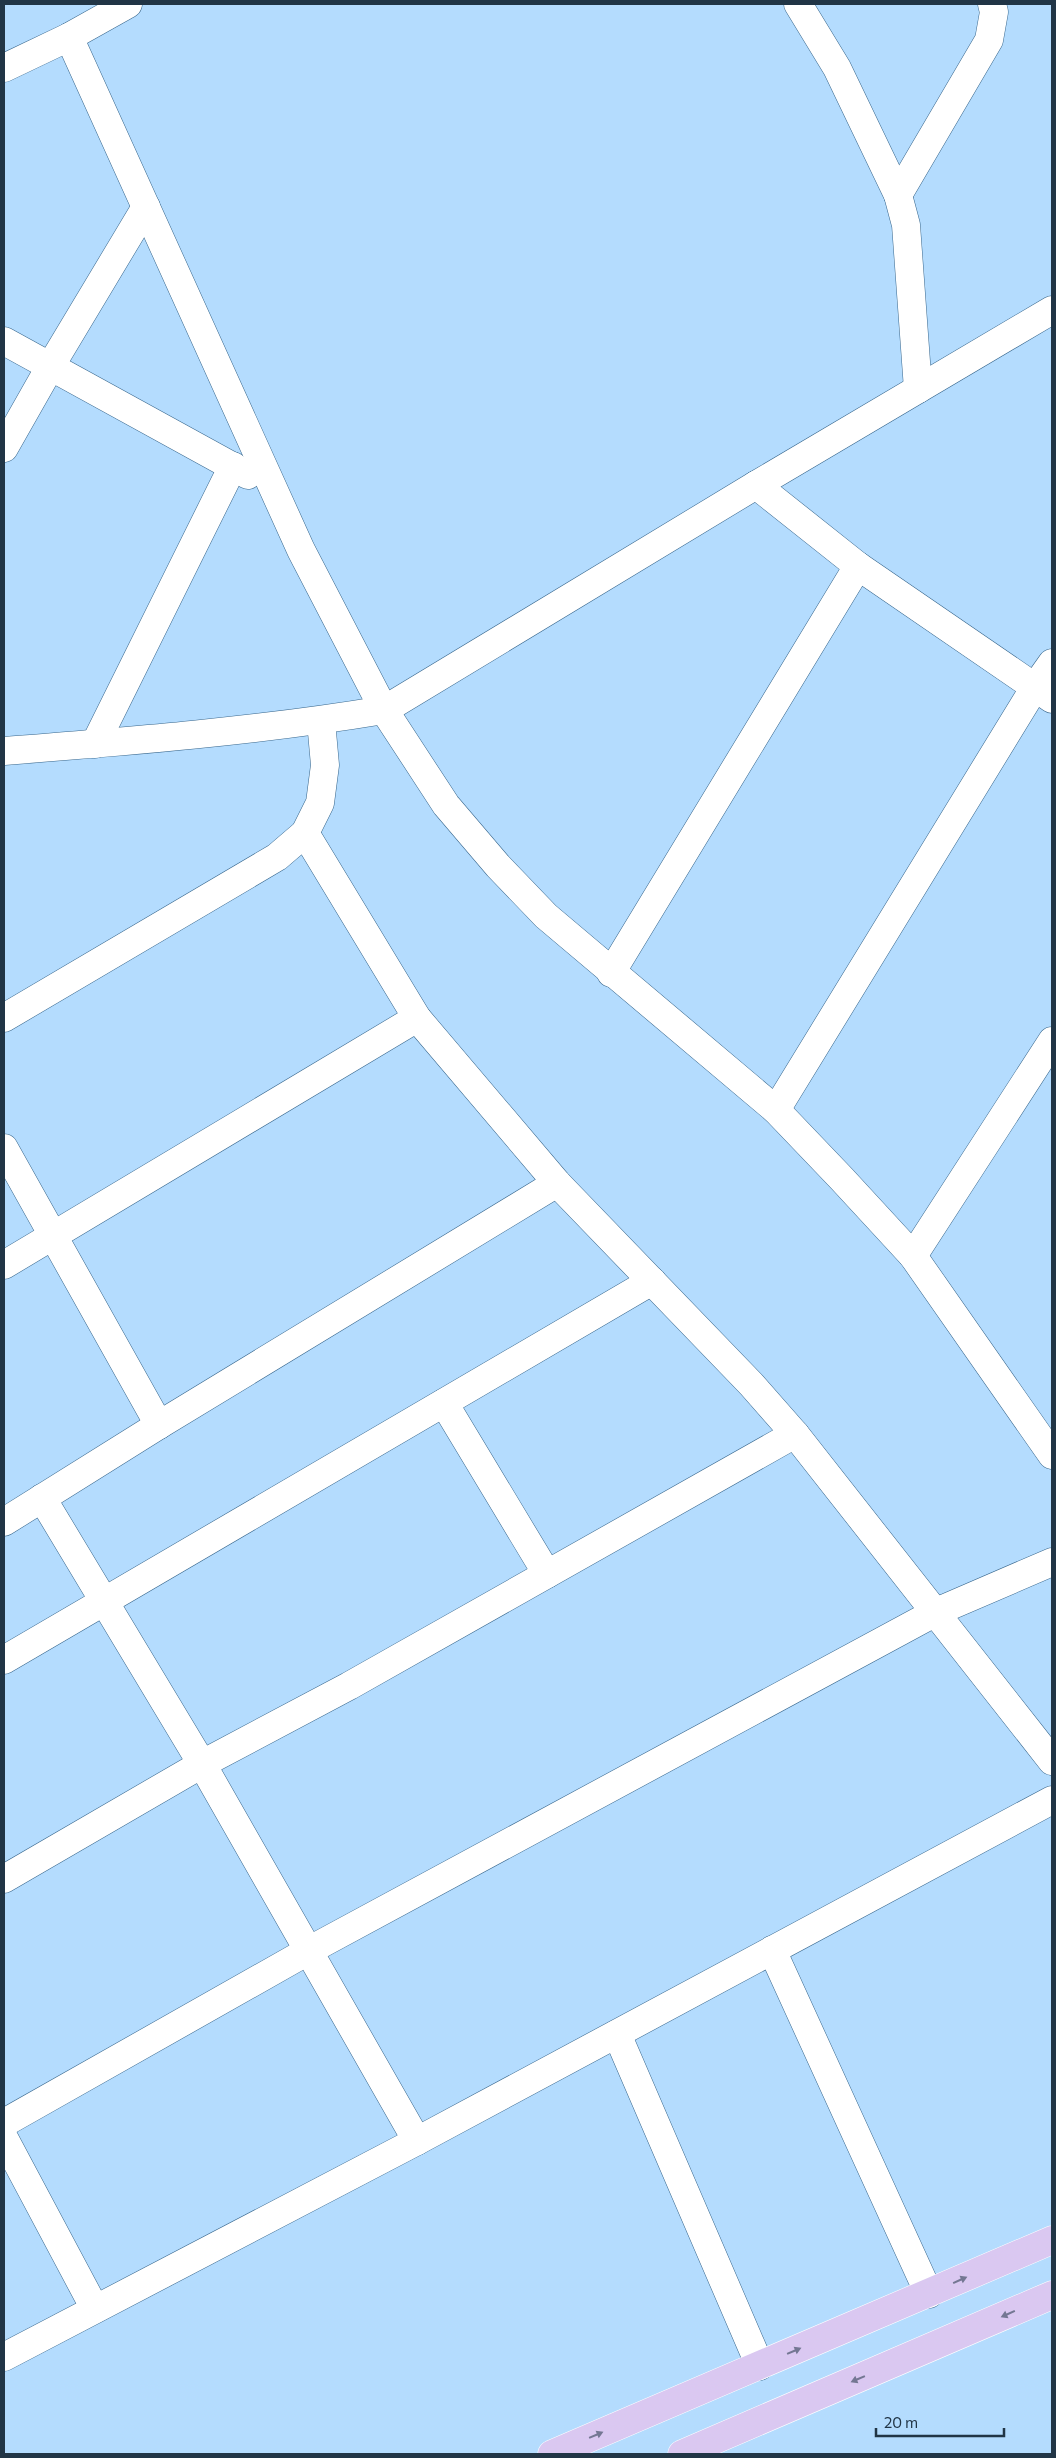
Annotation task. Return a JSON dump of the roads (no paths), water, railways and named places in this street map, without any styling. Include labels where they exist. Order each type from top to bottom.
[{"type":"main road","points":[[552,2454],[1052,2240]]},
{"type":"main road","points":[[682,2454],[1052,2295]]},
{"type":"street","points":[[4,68],[69,37],[128,4]]},
{"type":"street","points":[[798,4],[837,68],[898,195],[906,225],[918,389]]},
{"type":"street","points":[[898,195],[989,40],[994,12],[992,4]]},
{"type":"street","points":[[69,37],[301,550],[384,710],[446,805],[498,866],[546,916],[611,973],[695,1040],[776,1110],[842,1178],[913,1256],[1052,1455]]},
{"type":"street","points":[[4,448],[146,207]]},
{"type":"street","points":[[4,752],[321,721],[384,710],[756,485],[1052,310]]},
{"type":"street","points":[[4,342],[272,487]]},
{"type":"street","points":[[95,744],[233,466]]},
{"type":"street","points":[[756,485],[858,566],[1044,693]]},
{"type":"street","points":[[611,973],[858,566]]},
{"type":"street","points":[[776,1110],[1044,693],[1052,663]]},
{"type":"street","points":[[4,1018],[277,857],[305,833],[320,803],[325,765],[321,721]]},
{"type":"street","points":[[305,833],[417,1018],[557,1183],[795,1434],[1052,1761]]},
{"type":"street","points":[[4,1264],[417,1018]]},
{"type":"street","points":[[913,1256],[1052,1041]]},
{"type":"street","points":[[4,1148],[159,1425]]},
{"type":"street","points":[[4,1522],[159,1425],[557,1183]]},
{"type":"street","points":[[4,1660],[652,1282]]},
{"type":"street","points":[[444,1403],[547,1574]]},
{"type":"street","points":[[4,1879],[202,1764],[349,1686],[795,1434]]},
{"type":"street","points":[[42,1498],[202,1764],[417,2141]]},
{"type":"street","points":[[4,2123],[308,1951],[936,1612],[1052,1562]]},
{"type":"street","points":[[4,2357],[417,2141],[1052,1800]]},
{"type":"street","points":[[772,1950],[929,2294]]},
{"type":"street","points":[[617,2034],[760,2366]]},
{"type":"street","points":[[4,2138],[95,2309]]}]
